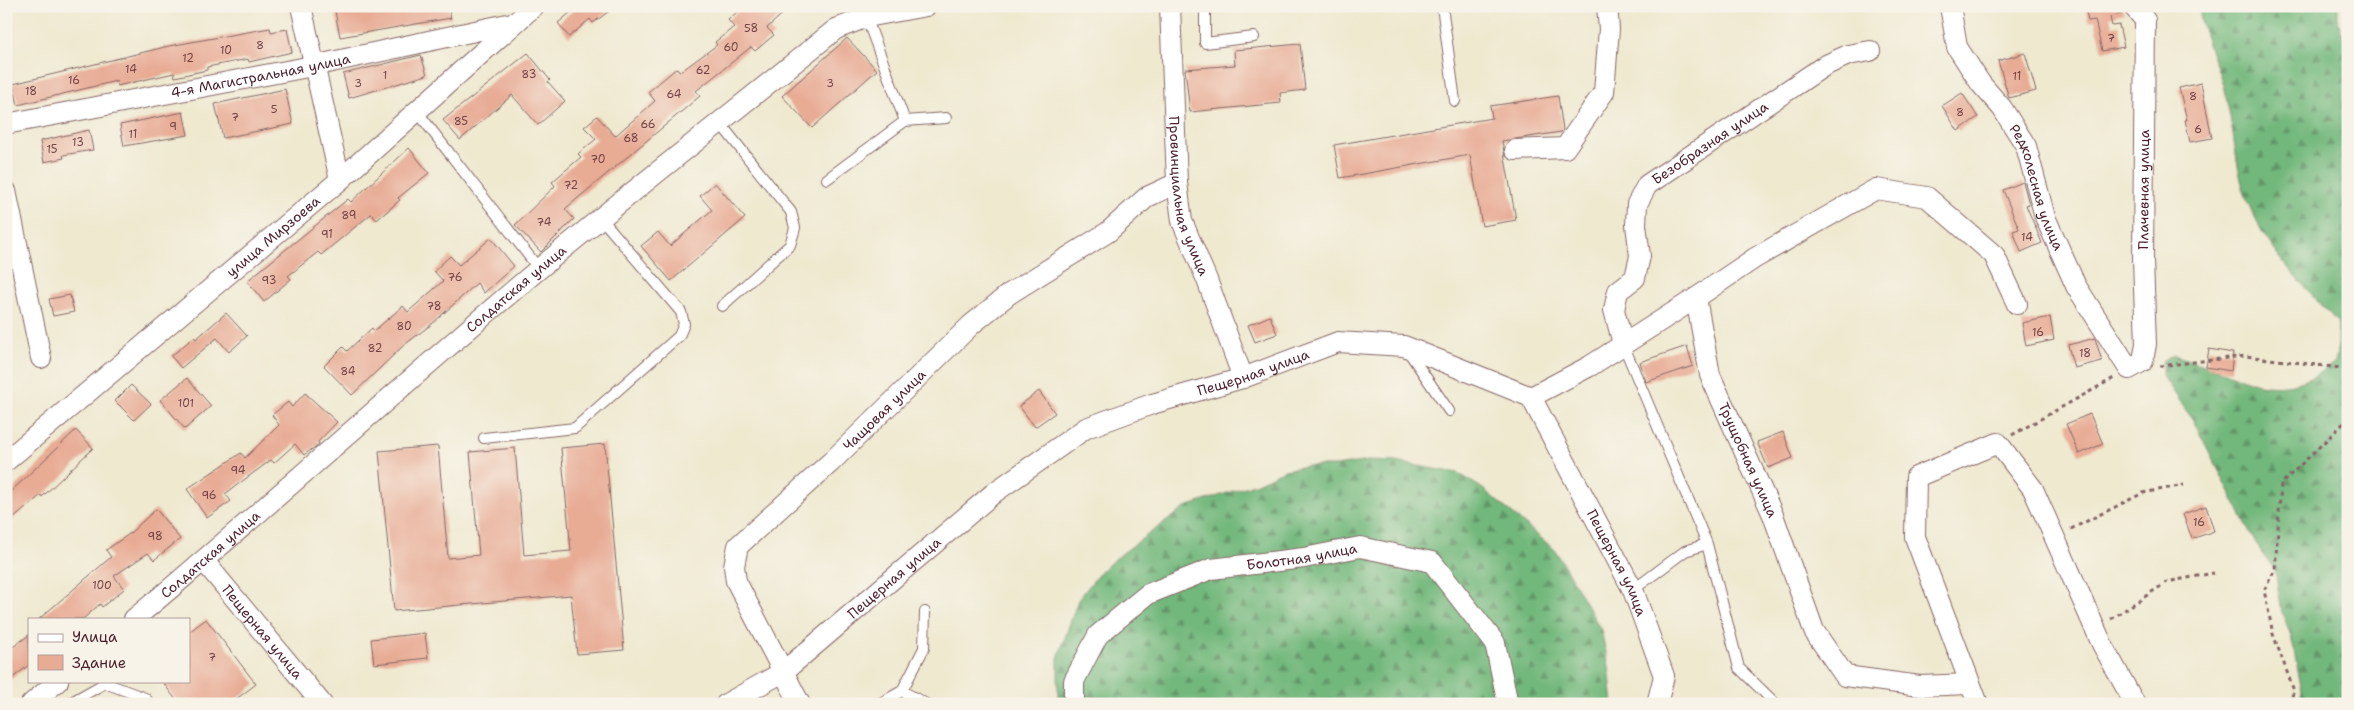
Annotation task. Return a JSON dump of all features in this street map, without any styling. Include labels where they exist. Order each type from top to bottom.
[{"type":"street","points":[[301,6],[340,180]]},
{"type":"street","name":"улица Мирзоева","points":[[6,461],[340,180],[534,6]]},
{"type":"street","name":"Солдатская улица","points":[[135,618],[204,561],[539,269],[836,29],[865,12],[926,6]]},
{"type":"street","name":"Провинциальная улица","points":[[1170,6],[1177,183],[1182,220],[1208,280],[1243,378]]},
{"type":"street","points":[[1515,150],[1565,148],[1604,92],[1609,29],[1607,6]]},
{"type":"street","name":"Редколесная улица","points":[[1950,6],[1958,46],[1981,84],[2002,108],[2026,146],[2045,217],[2076,286],[2129,369]]},
{"type":"street","name":"Плачевная улица","points":[[2129,369],[2143,361],[2146,344],[2143,260],[2145,20],[2133,6]]},
{"type":"street","name":"4-я Магистральная улица","points":[[6,124],[313,66],[514,22]]},
{"type":"street","name":"Безобразная улица","points":[[1624,344],[1614,310],[1618,291],[1635,278],[1640,256],[1636,225],[1637,204],[1647,185],[1824,66],[1848,55],[1870,51]]},
{"type":"street","name":"Чащовая улица","points":[[800,704],[736,581],[734,566],[738,546],[831,462],[971,325],[1009,294],[1108,232],[1147,197],[1177,183]]},
{"type":"street","points":[[1531,397],[1590,366],[1755,258],[1876,188],[1927,197],[1994,255],[2018,304]]},
{"type":"street","points":[[6,191],[41,358]]},
{"type":"street","name":"Трущобная улица","points":[[1696,298],[1710,375],[1773,515],[1814,631],[1846,676],[1920,686],[1969,684]]},
{"type":"street","name":"Пещерная улица","points":[[726,704],[783,672],[995,492],[1086,428],[1152,404],[1243,378],[1338,342],[1404,346],[1531,397],[1633,590],[1664,676],[1657,704]]},
{"type":"street","points":[[1978,704],[1915,537],[1916,477],[1998,443],[2033,489],[2096,630],[2135,704]]},
{"type":"street","name":"Болотная улица","points":[[1074,704],[1074,681],[1098,635],[1148,594],[1211,569],[1304,558],[1360,547],[1432,562],[1496,642],[1508,704]]},
{"type":"street","name":"Пещерная улица","points":[[204,561],[322,704]]},
{"type":"street","points":[[31,704],[57,682]]},
{"type":"lane","points":[[1205,6],[1206,43],[1254,37]]},
{"type":"lane","points":[[1442,6],[1455,102]]},
{"type":"lane","points":[[865,12],[905,121]]},
{"type":"lane","points":[[416,110],[539,269]]},
{"type":"lane","points":[[827,179],[905,121],[946,118]]},
{"type":"lane","points":[[720,123],[791,212],[795,228],[790,245],[722,306]]},
{"type":"lane","points":[[484,438],[575,428],[679,336],[684,324],[681,312],[600,218]]},
{"type":"lane","points":[[1624,344],[1707,544],[1739,668],[1776,704]]},
{"type":"lane","points":[[1404,346],[1449,411]]},
{"type":"lane","points":[[1633,590],[1685,551],[1707,544]]},
{"type":"lane","points":[[879,704],[902,691],[924,648],[925,612]]},
{"type":"lane","points":[[68,704],[105,683],[146,698],[150,704]]},
{"type":"lane","points":[[902,691],[926,704]]},
{"type":"path","points":[[2158,366],[2245,356],[2348,369]]},
{"type":"path","points":[[1998,443],[2129,369]]},
{"type":"path","points":[[2289,704],[2294,691],[2273,634],[2264,590],[2274,570],[2281,484],[2348,419]]},
{"type":"path","points":[[2055,537],[2143,493],[2184,485]]},
{"type":"path","points":[[2096,630],[2121,611],[2167,582],[2214,573]]},
{"type":"green space","points":[[2199,6],[2338,6],[2338,20],[2348,62],[2348,704],[2299,704],[2302,691],[2291,636],[2282,612],[2275,570],[2256,544],[2193,420],[2162,375],[2162,362],[2174,355],[2258,384],[2290,385],[2317,375],[2335,362],[2338,347],[2338,323],[2280,258],[2257,222],[2248,202],[2236,157],[2226,98],[2200,17]]},
{"type":"green space","points":[[1369,461],[1395,462],[1458,473],[1483,489],[1555,550],[1601,630],[1609,666],[1613,704],[1058,704],[1058,658],[1078,600],[1101,571],[1120,555],[1186,507],[1257,483],[1285,470],[1307,466],[1336,466]]},
{"type":"building","points":[[334,6],[448,6],[451,18],[340,37]]},
{"type":"building","points":[[578,6],[616,6],[593,23],[590,19],[569,37],[558,23]]},
{"type":"building","points":[[744,6],[791,6],[767,28],[774,35],[755,51],[751,47],[696,91],[700,96],[565,209],[574,219],[541,252],[515,225],[555,186],[552,182],[581,157],[578,154],[596,139],[584,127],[597,116],[615,136],[655,101],[648,92],[677,68],[680,72],[717,45],[715,42],[734,27],[728,20]]},
{"type":"building","points":[[2085,6],[2121,6],[2124,13],[2110,17],[2112,26],[2119,25],[2124,47],[2102,51],[2095,20],[2088,21]]},
{"type":"building","points":[[270,28],[271,32],[287,29],[292,52],[249,62],[248,59],[207,67],[207,70],[175,77],[174,73],[117,86],[116,81],[18,105],[13,84],[169,46]]},
{"type":"building","points":[[847,38],[877,70],[812,128],[782,96]]},
{"type":"building","points":[[1300,44],[1305,90],[1280,93],[1281,103],[1190,112],[1185,69],[1235,65],[1234,50]]},
{"type":"building","points":[[528,53],[550,80],[548,82],[565,101],[538,125],[512,95],[460,140],[443,120]]},
{"type":"building","points":[[2025,53],[2036,91],[2009,98],[1998,61]]},
{"type":"building","points":[[421,55],[427,75],[349,98],[343,74]]},
{"type":"building","points":[[2201,83],[2212,138],[2190,142],[2179,88]]},
{"type":"building","points":[[285,89],[293,124],[223,138],[215,104]]},
{"type":"building","points":[[1962,93],[1978,117],[1958,131],[1942,106]]},
{"type":"building","points":[[1558,96],[1563,130],[1561,132],[1502,141],[1516,220],[1482,226],[1470,155],[1340,178],[1334,145],[1492,118],[1490,106]]},
{"type":"building","points":[[183,112],[188,135],[124,146],[120,125]]},
{"type":"building","points":[[89,130],[93,150],[63,155],[64,158],[44,162],[40,141]]},
{"type":"building","points":[[409,148],[429,173],[398,198],[400,200],[377,220],[371,214],[321,255],[318,252],[288,276],[291,279],[264,302],[247,281],[348,199],[351,202]]},
{"type":"building","points":[[2023,182],[2029,204],[2026,205],[2042,243],[2021,252],[2013,231],[2019,229],[2003,190]]},
{"type":"building","points":[[715,183],[745,218],[671,281],[641,246],[658,232],[670,246],[712,210],[700,196]]},
{"type":"building","points":[[491,238],[514,266],[484,293],[477,283],[432,324],[404,345],[352,395],[324,366],[343,347],[347,351],[372,328],[374,331],[403,306],[408,312],[443,281],[434,271],[450,256],[459,265]]},
{"type":"building","points":[[70,295],[74,312],[53,316],[49,299]]},
{"type":"building","points":[[226,313],[247,336],[229,352],[217,338],[181,368],[171,356],[194,337],[196,339]]},
{"type":"building","points":[[1270,316],[1277,334],[1255,342],[1248,325]]},
{"type":"building","points":[[2050,317],[2054,340],[2026,346],[2022,323]]},
{"type":"building","points":[[2095,338],[2102,361],[2074,368],[2068,345]]},
{"type":"building","points":[[1687,346],[1693,366],[1646,382],[1640,362]]},
{"type":"building","points":[[2209,349],[2233,353],[2231,371],[2206,367]]},
{"type":"building","points":[[187,378],[211,406],[185,429],[160,400]]},
{"type":"building","points":[[131,385],[151,404],[134,420],[115,401]]},
{"type":"building","points":[[1039,391],[1055,413],[1035,427],[1019,406]]},
{"type":"building","points":[[305,393],[337,422],[318,442],[319,444],[304,455],[295,444],[274,463],[271,460],[225,494],[231,501],[207,518],[187,489],[241,453],[245,458],[279,425],[272,415],[288,402],[292,407]]},
{"type":"building","points":[[2090,414],[2103,444],[2079,454],[2066,424]]},
{"type":"building","points":[[76,430],[93,448],[42,497],[41,495],[6,525],[6,496]]},
{"type":"building","points":[[1783,432],[1793,458],[1768,468],[1757,442]]},
{"type":"building","points":[[605,444],[624,650],[577,654],[571,595],[394,611],[379,451],[438,446],[448,558],[479,555],[470,452],[515,448],[524,555],[571,551],[561,448]]},
{"type":"building","points":[[2206,506],[2214,531],[2192,539],[2183,514]]},
{"type":"building","points":[[156,509],[180,539],[154,560],[148,553],[114,576],[124,589],[102,607],[100,604],[84,618],[40,618],[111,557],[106,550],[129,534]]},
{"type":"building","points":[[206,619],[256,684],[230,704],[179,704],[163,682],[190,682],[190,631]]},
{"type":"building","points":[[425,633],[428,658],[374,664],[371,639]]},
{"type":"building","points":[[28,636],[28,666],[6,683],[6,652]]}]
